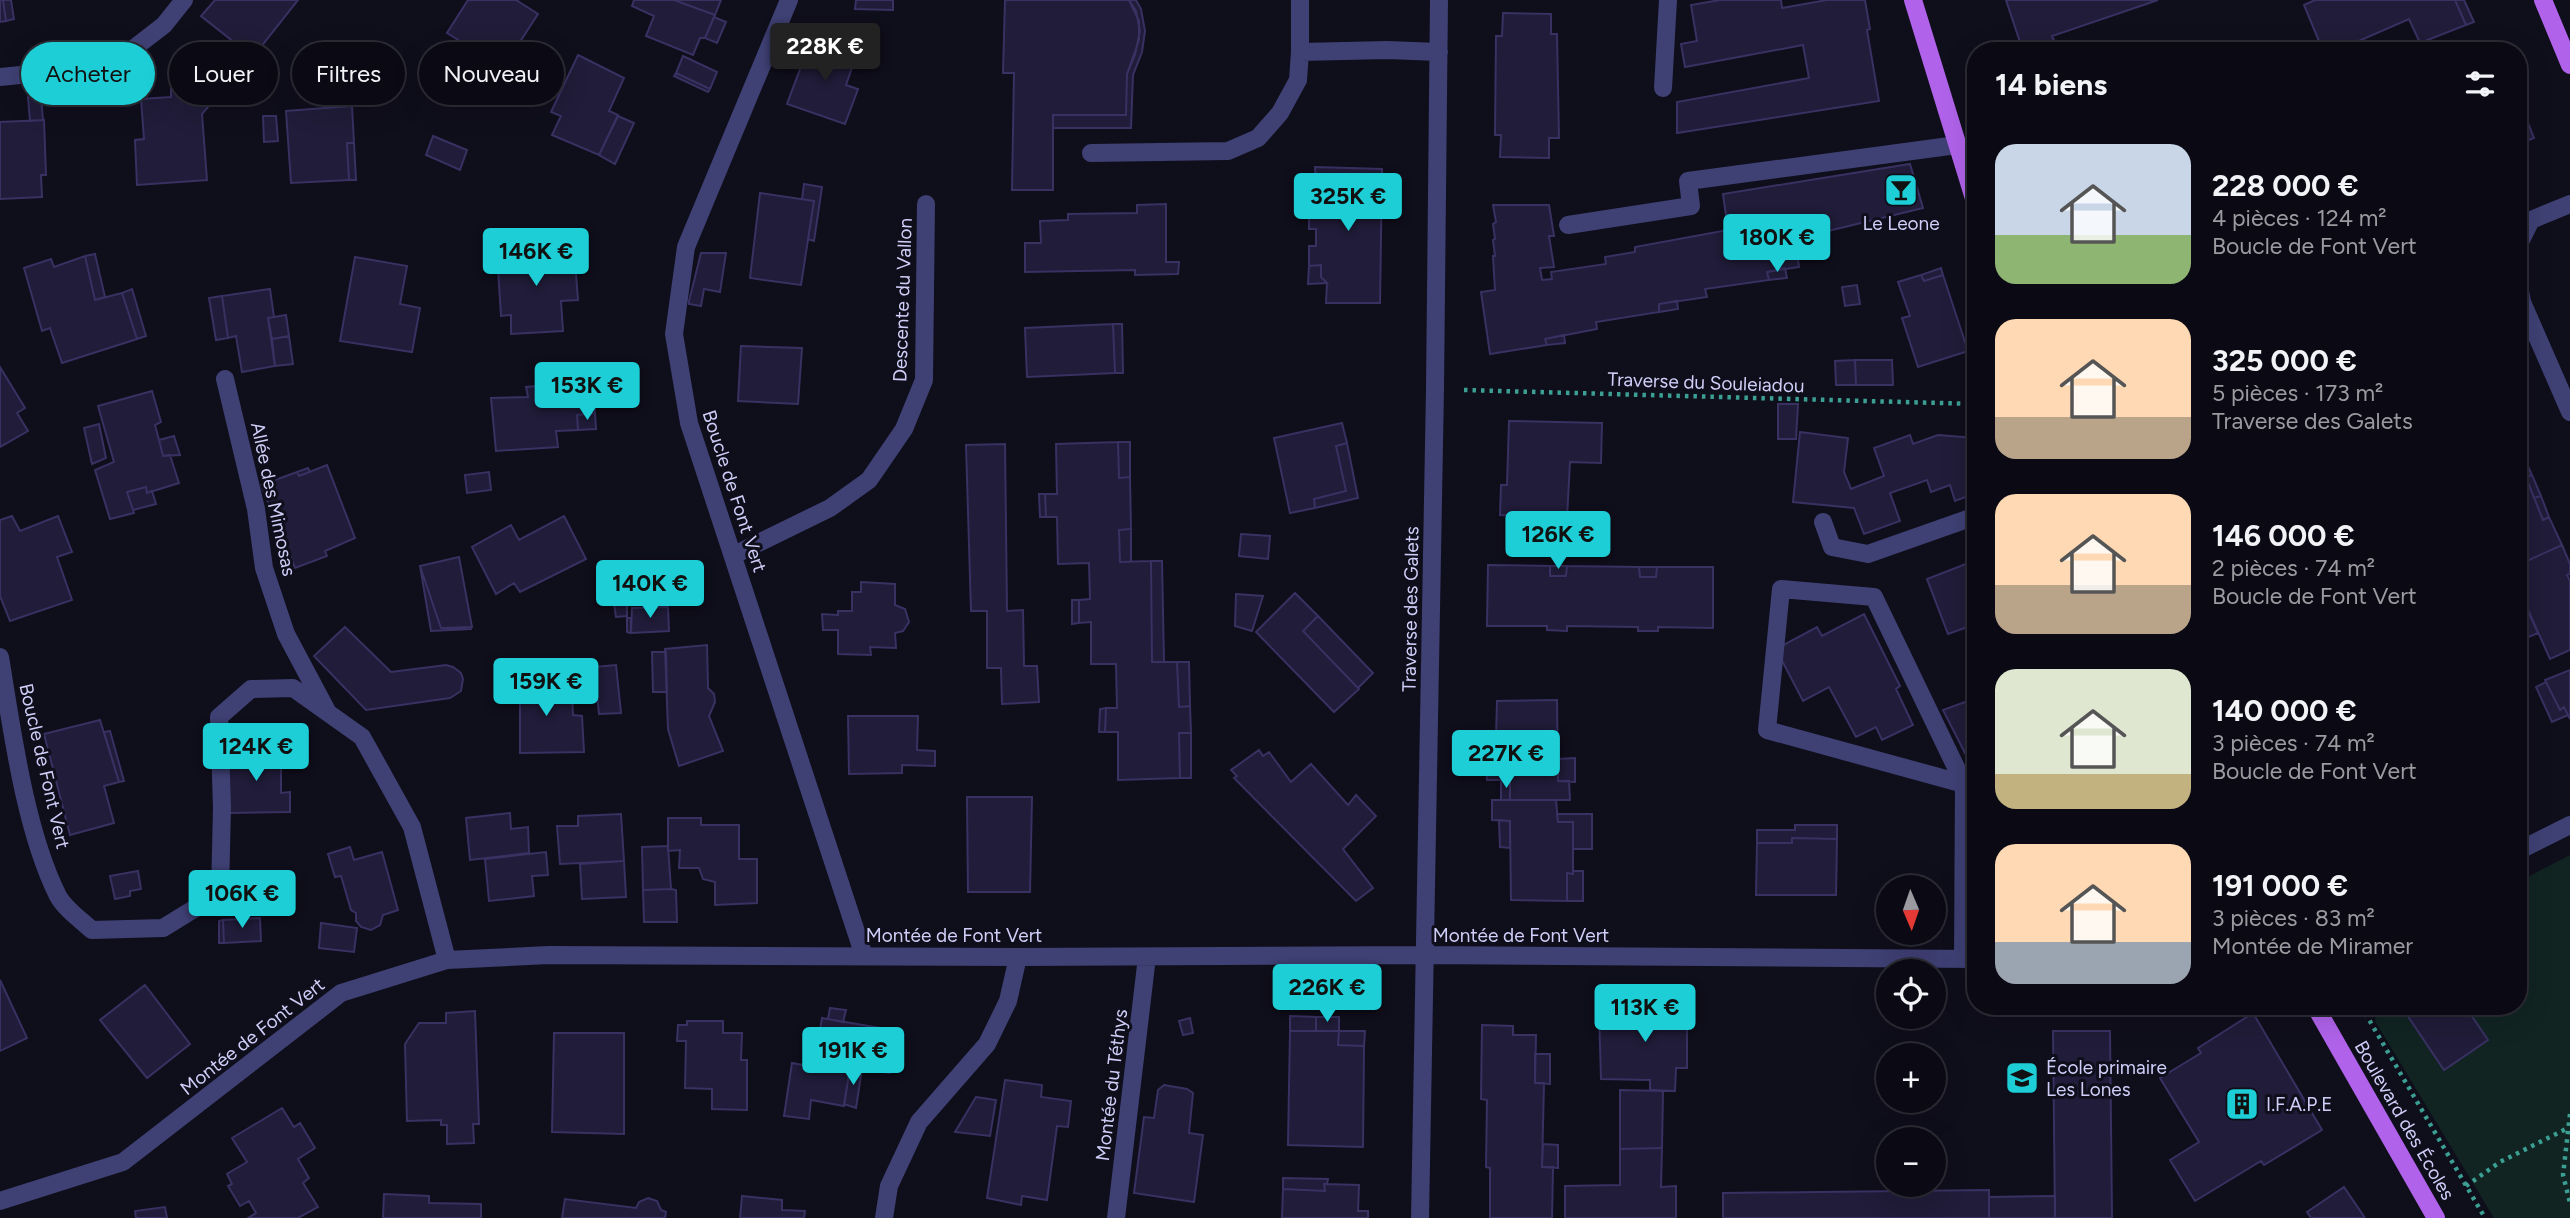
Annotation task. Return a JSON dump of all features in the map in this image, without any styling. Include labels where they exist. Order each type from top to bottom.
[{"type":"main road","points":[[1913,0],[1967,175]]},
{"type":"main road","points":[[2543,0],[2570,65]]},
{"type":"main road","name":"Boulevard des Écoles","points":[[2320,1015],[2436,1218]]},
{"type":"street","points":[[0,77],[50,72],[120,59],[163,25],[184,0]]},
{"type":"street","name":"Boucle de Font Vert","points":[[789,0],[686,247],[674,334],[689,423],[864,956]]},
{"type":"street","points":[[1091,153],[1228,150],[1258,138],[1280,113],[1298,80],[1300,0]]},
{"type":"street","name":"Traverse des Galets","points":[[1420,1218],[1439,0]]},
{"type":"street","points":[[1663,88],[1668,0]]},
{"type":"street","points":[[1300,52],[1439,52]]},
{"type":"street","points":[[1568,225],[1691,206],[1688,181],[1958,145]]},
{"type":"street","name":"Descente du Vallon","points":[[734,555],[830,508],[869,480],[904,429],[924,380],[926,204]]},
{"type":"street","points":[[2527,222],[2570,204]]},
{"type":"street","points":[[2527,313],[2570,412]]},
{"type":"street","name":"Allée des Mimosas","points":[[225,379],[256,509],[264,568],[286,634],[329,714],[362,737],[412,827],[447,960]]},
{"type":"street","points":[[1823,522],[1832,547],[1868,554],[1967,519]]},
{"type":"street","points":[[1964,784],[1767,730],[1781,589],[1874,597],[1964,784],[1967,889]]},
{"type":"street","name":"Boucle de Font Vert","points":[[0,657],[12,735],[36,837],[59,899],[92,930],[163,928],[220,893],[222,807],[219,717],[251,689],[293,688],[329,714]]},
{"type":"street","points":[[2527,846],[2570,825]]},
{"type":"street","name":"Montée de Font Vert","points":[[0,1201],[123,1162],[341,993],[447,960],[549,955],[1967,959]]},
{"type":"street","points":[[884,1218],[889,1186],[919,1122],[987,1044],[1008,1001],[1018,957]]},
{"type":"street","name":"Montée du Téthys","points":[[1116,1218],[1147,957]]},
{"type":"path","name":"Traverse du Souleiadou","points":[[1435,389],[1967,404]]},
{"type":"path","points":[[2366,1015],[2485,1218]]},
{"type":"path","points":[[2570,1114],[2563,1175],[2570,1203]]},
{"type":"path","points":[[2466,1186],[2500,1162],[2568,1128]]},
{"type":"green space","points":[[2570,855],[2570,1218],[2494,1218],[2375,1021],[2376,1015],[2527,1015],[2527,877]]},
{"type":"building","points":[[0,0],[3,0],[6,21],[0,22]]},
{"type":"building","points":[[3,0],[11,0],[14,19],[6,21]]},
{"type":"building","points":[[215,0],[298,0],[265,42],[234,42],[201,16]]},
{"type":"building","points":[[468,0],[516,0],[538,14],[520,42],[461,42],[447,33]]},
{"type":"building","points":[[634,0],[674,0],[715,15],[705,38],[700,38],[693,55],[646,36],[654,16],[632,6]]},
{"type":"building","points":[[674,0],[721,0],[715,15]]},
{"type":"building","points":[[856,0],[893,0],[893,10],[855,9]]},
{"type":"building","points":[[1005,0],[1129,0],[1139,21],[1139,40],[1127,74],[1126,115],[1053,115],[1053,190],[1012,190],[1014,73],[1003,73]]},
{"type":"building","points":[[1129,0],[1136,0],[1141,9],[1145,31],[1142,52],[1133,75],[1131,128],[1053,128],[1053,115],[1126,115],[1127,74],[1135,55],[1140,31],[1136,11]]},
{"type":"building","points":[[1720,0],[1781,0],[1782,8],[1827,0],[1865,0],[1870,29],[1867,30],[1879,101],[1677,133],[1677,102],[1809,78],[1803,45],[1685,67],[1681,44],[1697,41],[1691,5]]},
{"type":"building","points":[[2006,0],[2158,0],[2052,36],[2055,42],[2020,42]]},
{"type":"building","points":[[2315,0],[2455,0],[2466,25],[2420,42],[2409,19],[2356,42],[2319,42],[2304,5]]},
{"type":"building","points":[[2455,0],[2464,0],[2474,22],[2466,25]]},
{"type":"building","points":[[1503,13],[1551,14],[1551,34],[1557,34],[1559,138],[1549,138],[1549,158],[1500,157],[1501,135],[1495,135],[1496,36],[1502,36]]},
{"type":"building","points":[[714,17],[726,22],[717,43],[705,38]]},
{"type":"building","points":[[811,40],[856,56],[846,85],[858,89],[845,124],[787,104]]},
{"type":"building","points":[[578,55],[624,78],[609,111],[618,115],[599,155],[552,135],[561,116],[551,112],[554,105],[564,105],[564,85]]},
{"type":"building","points":[[683,56],[717,72],[710,89],[676,73]]},
{"type":"building","points":[[676,73],[710,89],[708,92],[674,76]]},
{"type":"building","points":[[169,97],[169,105],[210,105],[202,114],[207,180],[137,185],[135,140],[144,139],[141,105],[155,105],[155,98]]},
{"type":"building","points":[[29,105],[42,105],[43,120],[30,121]]},
{"type":"building","points":[[352,106],[354,143],[347,143],[349,180],[291,183],[286,111]]},
{"type":"building","points":[[263,116],[276,116],[278,141],[264,142]]},
{"type":"building","points":[[618,116],[634,123],[615,164],[599,155]]},
{"type":"building","points":[[44,120],[46,175],[41,175],[42,197],[0,199],[0,122]]},
{"type":"building","points":[[2527,120],[2534,138],[2527,141]]},
{"type":"building","points":[[433,136],[467,150],[460,170],[426,155]]},
{"type":"building","points":[[347,143],[354,143],[356,180],[349,180]]},
{"type":"building","points":[[1910,164],[1923,208],[1795,239],[1799,267],[1767,272],[1769,280],[1705,289],[1707,297],[1659,304],[1659,312],[1596,322],[1597,329],[1545,339],[1547,345],[1490,354],[1481,292],[1495,290],[1493,224],[1496,222],[1493,205],[1549,205],[1554,236],[1549,236],[1554,267],[1540,268],[1542,280],[1552,279],[1551,272],[1606,264],[1605,257],[1635,252],[1635,247],[1728,230],[1723,194]]},
{"type":"building","points":[[1315,167],[1382,169],[1380,303],[1326,303],[1327,283],[1321,277],[1321,265],[1309,266],[1309,246],[1316,246],[1316,229],[1309,229],[1309,203],[1312,203],[1313,186],[1316,186]]},
{"type":"building","points":[[804,184],[822,187],[814,241],[808,239],[814,201],[802,199]]},
{"type":"building","points":[[760,193],[814,201],[801,285],[750,278]]},
{"type":"building","points":[[1166,204],[1166,262],[1179,262],[1178,274],[1135,275],[1135,270],[1025,272],[1025,243],[1041,243],[1040,221],[1068,220],[1068,214],[1137,213],[1137,205]]},
{"type":"building","points":[[574,248],[578,300],[561,301],[563,331],[511,334],[511,315],[501,316],[497,252]]},
{"type":"building","points":[[701,253],[726,253],[720,292],[704,289],[701,306],[689,304],[689,301]]},
{"type":"building","points":[[95,254],[105,297],[95,300],[85,256]]},
{"type":"building","points":[[85,256],[95,300],[122,293],[137,339],[62,363],[50,328],[42,331],[24,268],[51,259],[54,267]]},
{"type":"building","points":[[355,257],[407,266],[400,304],[420,308],[412,352],[340,341]]},
{"type":"building","points":[[1321,265],[1321,277],[1327,283],[1308,284],[1309,266]]},
{"type":"building","points":[[1785,268],[1787,278],[1769,280],[1767,272]]},
{"type":"building","points":[[1941,268],[1943,275],[1924,281],[1921,275]]},
{"type":"building","points":[[1921,275],[1924,281],[1943,275],[1967,351],[1918,367],[1902,318],[1910,316],[1898,282]]},
{"type":"building","points":[[1857,285],[1860,304],[1845,306],[1842,287]]},
{"type":"building","points":[[132,289],[146,336],[137,339],[122,293]]},
{"type":"building","points":[[270,289],[274,317],[268,318],[275,366],[242,372],[236,336],[228,338],[222,296]]},
{"type":"building","points":[[222,296],[228,338],[216,340],[209,298]]},
{"type":"building","points":[[1677,301],[1678,309],[1659,312],[1659,304]]},
{"type":"building","points":[[286,315],[289,336],[272,339],[268,318]]},
{"type":"building","points":[[1113,324],[1115,373],[1027,377],[1025,328]]},
{"type":"building","points":[[1113,324],[1122,324],[1123,373],[1115,373]]},
{"type":"building","points":[[1564,335],[1565,343],[1547,345],[1545,339]]},
{"type":"building","points":[[289,336],[293,364],[275,366],[272,339]]},
{"type":"building","points":[[741,346],[802,348],[798,404],[738,401]]},
{"type":"building","points":[[1855,360],[1856,385],[1836,385],[1835,361]]},
{"type":"building","points":[[1855,360],[1892,360],[1893,385],[1856,385]]},
{"type":"building","points":[[0,367],[25,408],[17,413],[28,431],[0,447]]},
{"type":"building","points":[[593,381],[595,413],[577,415],[578,430],[556,431],[558,447],[496,451],[491,398],[528,397],[526,387]]},
{"type":"building","points":[[152,391],[161,422],[155,425],[163,456],[170,455],[179,483],[147,493],[146,487],[127,492],[134,513],[110,519],[95,470],[114,462],[98,406]]},
{"type":"building","points":[[1778,404],[1798,404],[1796,439],[1778,439]]},
{"type":"building","points":[[595,413],[596,429],[578,430],[577,415]]},
{"type":"building","points":[[1509,421],[1602,423],[1601,463],[1570,462],[1567,518],[1500,515],[1501,485],[1507,485]]},
{"type":"building","points":[[1342,423],[1347,443],[1336,446],[1346,491],[1314,499],[1315,508],[1290,513],[1274,438]]},
{"type":"building","points":[[99,424],[106,458],[92,464],[84,428]]},
{"type":"building","points":[[1800,432],[1848,438],[1844,472],[1851,489],[1884,476],[1874,448],[1910,435],[1913,444],[1938,435],[1967,437],[1967,496],[1955,501],[1950,485],[1931,492],[1927,480],[1890,493],[1900,521],[1864,534],[1854,508],[1793,502]]},
{"type":"building","points":[[174,436],[180,455],[163,456],[159,440]]},
{"type":"building","points":[[1118,442],[1119,478],[1130,477],[1131,529],[1119,530],[1120,562],[1151,561],[1152,662],[1177,662],[1179,707],[1190,706],[1191,733],[1179,733],[1180,778],[1118,780],[1118,732],[1105,732],[1106,708],[1117,708],[1116,664],[1091,664],[1091,622],[1079,623],[1079,600],[1090,599],[1089,563],[1058,564],[1057,517],[1046,517],[1045,494],[1057,494],[1056,444]]},
{"type":"building","points":[[1118,442],[1130,442],[1130,477],[1119,478]]},
{"type":"building","points":[[1347,443],[1358,498],[1315,508],[1314,499],[1346,491],[1336,446]]},
{"type":"building","points":[[1005,444],[1007,611],[1023,610],[1024,666],[1037,666],[1039,702],[1002,704],[1001,668],[987,668],[987,611],[971,611],[966,445]]},
{"type":"building","points":[[2527,464],[2532,475],[2527,477]]},
{"type":"building","points":[[327,465],[355,538],[325,551],[327,556],[295,568],[261,485],[297,472],[299,476]]},
{"type":"building","points":[[308,468],[310,472],[299,476],[297,472]]},
{"type":"building","points":[[489,472],[491,490],[467,493],[465,475]]},
{"type":"building","points":[[2532,475],[2541,496],[2534,498],[2527,477]]},
{"type":"building","points":[[2527,480],[2543,520],[2549,517],[2562,545],[2527,561]]},
{"type":"building","points":[[146,487],[147,493],[152,491],[156,504],[133,510],[127,492]]},
{"type":"building","points":[[1039,494],[1045,494],[1046,517],[1040,517]]},
{"type":"building","points":[[2541,496],[2549,517],[2543,520],[2534,498]]},
{"type":"building","points":[[12,516],[20,531],[58,516],[72,552],[57,557],[72,600],[10,621],[0,596],[0,520]]},
{"type":"building","points":[[564,516],[586,559],[520,592],[514,583],[496,594],[472,547],[511,525],[519,540]]},
{"type":"building","points":[[1131,529],[1131,562],[1120,562],[1119,530]]},
{"type":"building","points":[[1241,534],[1270,536],[1268,559],[1239,556]]},
{"type":"building","points":[[2562,545],[2570,564],[2570,574],[2567,575],[2570,581],[2570,650],[2550,659],[2527,607],[2527,561]]},
{"type":"building","points":[[459,557],[472,627],[441,628],[420,566]]},
{"type":"building","points":[[1151,561],[1162,561],[1164,662],[1152,662]]},
{"type":"building","points":[[1967,563],[1967,627],[1948,634],[1927,579]]},
{"type":"building","points":[[1488,565],[1550,566],[1550,576],[1566,576],[1567,566],[1639,567],[1640,577],[1656,577],[1657,567],[1713,567],[1713,628],[1658,627],[1658,631],[1638,631],[1638,627],[1567,626],[1567,631],[1547,630],[1547,626],[1487,626]]},
{"type":"building","points":[[420,566],[441,628],[472,629],[431,631]]},
{"type":"building","points":[[1550,566],[1567,566],[1566,576],[1550,576]]},
{"type":"building","points":[[1639,567],[1657,567],[1656,577],[1640,577]]},
{"type":"building","points":[[861,582],[895,584],[895,605],[905,609],[909,622],[903,631],[895,633],[896,648],[870,647],[871,655],[838,654],[838,630],[823,630],[822,614],[838,615],[838,611],[852,611],[852,592],[861,592]]},
{"type":"building","points":[[1295,593],[1318,616],[1303,631],[1359,689],[1334,712],[1256,632]]},
{"type":"building","points":[[1236,594],[1263,596],[1252,631],[1235,626]]},
{"type":"building","points":[[1072,600],[1079,600],[1079,623],[1072,624]]},
{"type":"building","points":[[627,603],[627,616],[616,617],[614,604]]},
{"type":"building","points":[[668,607],[669,631],[631,633],[632,608]]},
{"type":"building","points":[[2527,609],[2538,633],[2527,638]]},
{"type":"building","points":[[1864,614],[1900,686],[1896,689],[1913,725],[1882,740],[1876,727],[1856,737],[1829,687],[1803,701],[1776,649],[1817,627],[1822,636]]},
{"type":"building","points":[[1318,616],[1373,673],[1358,688],[1303,631]]},
{"type":"building","points":[[627,618],[631,618],[631,633],[627,632]]},
{"type":"building","points":[[345,627],[391,672],[446,665],[461,673],[461,691],[450,698],[366,710],[314,656]]},
{"type":"building","points":[[707,645],[708,688],[714,694],[715,702],[709,716],[723,751],[679,766],[668,729],[665,649]]},
{"type":"building","points":[[652,652],[666,652],[667,692],[653,692]]},
{"type":"building","points":[[524,659],[524,692],[572,690],[573,715],[582,716],[584,752],[520,753],[520,692],[510,693],[509,660]]},
{"type":"building","points":[[1177,662],[1189,662],[1190,706],[1179,707]]},
{"type":"building","points":[[616,665],[621,713],[599,714],[594,667]]},
{"type":"building","points":[[2570,670],[2570,719],[2564,707],[2560,710],[2545,680]]},
{"type":"building","points":[[2546,682],[2560,710],[2564,707],[2568,715],[2552,722],[2536,687]]},
{"type":"building","points":[[1557,700],[1558,781],[1569,781],[1570,800],[1510,800],[1510,780],[1487,780],[1486,757],[1511,757],[1511,737],[1496,737],[1497,701]]},
{"type":"building","points":[[1967,701],[1967,757],[1943,710]]},
{"type":"building","points":[[1106,708],[1105,732],[1099,732],[1100,709]]},
{"type":"building","points":[[848,716],[918,716],[917,750],[935,751],[935,766],[902,765],[902,773],[849,774]]},
{"type":"building","points":[[100,720],[119,782],[104,786],[114,823],[70,835],[44,734]]},
{"type":"building","points":[[110,731],[124,781],[119,782],[104,732]]},
{"type":"building","points":[[1179,733],[1191,733],[1191,778],[1180,778]]},
{"type":"building","points":[[1496,734],[1496,737],[1511,737],[1511,757],[1486,757],[1485,735]]},
{"type":"building","points":[[281,750],[281,793],[290,792],[290,812],[229,813],[228,752]]},
{"type":"building","points":[[1259,750],[1263,756],[1269,752],[1291,782],[1311,764],[1348,805],[1356,795],[1376,816],[1343,849],[1373,888],[1356,901],[1234,778],[1237,776],[1231,770]]},
{"type":"building","points":[[1575,758],[1575,782],[1558,781],[1558,759]]},
{"type":"building","points":[[1510,780],[1510,800],[1501,800],[1501,781]]},
{"type":"building","points":[[967,797],[1032,797],[1030,892],[968,892]]},
{"type":"building","points":[[1492,800],[1556,800],[1558,822],[1573,822],[1573,874],[1567,873],[1567,901],[1511,900],[1510,821],[1492,820]]},
{"type":"building","points":[[510,813],[511,829],[528,827],[529,853],[470,860],[466,818]]},
{"type":"building","points":[[621,814],[624,861],[560,864],[557,826],[578,826],[578,816]]},
{"type":"building","points":[[1557,814],[1592,814],[1592,849],[1573,849],[1573,822],[1558,822]]},
{"type":"building","points":[[668,818],[701,818],[701,825],[739,825],[739,859],[757,859],[757,903],[715,905],[715,882],[703,879],[699,868],[679,868],[680,850],[668,851]]},
{"type":"building","points":[[1499,820],[1510,821],[1510,848],[1500,847]]},
{"type":"building","points":[[1795,825],[1837,825],[1837,839],[1792,838],[1792,843],[1757,843],[1757,830],[1795,830]]},
{"type":"building","points":[[1792,838],[1837,839],[1836,895],[1756,895],[1757,843],[1792,843]]},
{"type":"building","points":[[668,846],[671,889],[643,890],[642,847]]},
{"type":"building","points":[[350,847],[354,860],[382,852],[398,910],[383,915],[380,925],[371,930],[361,927],[356,921],[356,913],[351,910],[341,876],[335,877],[328,854]]},
{"type":"building","points":[[546,852],[548,875],[532,876],[534,896],[489,901],[485,859]]},
{"type":"building","points":[[624,861],[626,897],[582,899],[580,864]]},
{"type":"building","points":[[138,871],[141,889],[130,891],[130,896],[115,899],[110,876]]},
{"type":"building","points":[[1573,871],[1583,871],[1583,901],[1567,901],[1567,873],[1573,874]]},
{"type":"building","points":[[643,890],[676,890],[677,922],[644,922]]},
{"type":"building","points":[[260,918],[261,941],[224,943],[223,920]]},
{"type":"building","points":[[223,920],[224,943],[219,943],[219,921]]},
{"type":"building","points":[[321,923],[357,928],[354,952],[319,948]]},
{"type":"building","points":[[0,980],[27,1038],[0,1051]]},
{"type":"building","points":[[145,985],[190,1044],[147,1078],[100,1020]]},
{"type":"building","points":[[1647,1001],[1687,1001],[1687,1068],[1676,1068],[1675,1091],[1650,1090],[1650,1080],[1601,1079],[1599,1013],[1647,1014]]},
{"type":"building","points":[[830,1008],[846,1010],[843,1022],[828,1019]]},
{"type":"building","points":[[475,1011],[479,1124],[473,1124],[474,1143],[447,1144],[447,1125],[441,1125],[441,1120],[407,1121],[405,1044],[419,1023],[446,1023],[446,1013]]},
{"type":"building","name":"I.F.A.P.E","points":[[2250,1015],[2254,1015],[2322,1130],[2264,1165],[2261,1161],[2195,1201],[2170,1160],[2199,1142],[2160,1078],[2201,1053],[2198,1048]]},
{"type":"building","points":[[2407,1015],[2471,1015],[2488,1040],[2444,1070]]},
{"type":"building","points":[[1290,1016],[1316,1017],[1316,1031],[1290,1031]]},
{"type":"building","points":[[1316,1017],[1339,1017],[1339,1031],[1316,1031]]},
{"type":"building","points":[[822,1018],[898,1031],[890,1073],[850,1068],[844,1106],[811,1100],[809,1119],[784,1116],[792,1063],[814,1067]]},
{"type":"building","points":[[1190,1018],[1193,1033],[1183,1035],[1179,1021]]},
{"type":"building","points":[[687,1021],[723,1021],[723,1033],[742,1033],[741,1060],[747,1060],[747,1110],[712,1109],[712,1089],[685,1088],[686,1041],[677,1041],[678,1025],[687,1025]]},
{"type":"building","points":[[1482,1025],[1513,1026],[1513,1035],[1536,1035],[1535,1083],[1544,1083],[1542,1167],[1553,1167],[1552,1218],[1490,1218],[1490,1168],[1486,1167],[1487,1100],[1481,1099]]},
{"type":"building","points":[[1290,1031],[1339,1031],[1338,1045],[1364,1046],[1363,1147],[1288,1145]]},
{"type":"building","points":[[1339,1031],[1365,1031],[1364,1046],[1338,1045]]},
{"type":"building","points":[[2053,1031],[2110,1031],[2112,1218],[2055,1218]]},
{"type":"building","points":[[554,1033],[624,1033],[624,1134],[552,1132]]},
{"type":"building","points":[[1535,1054],[1550,1054],[1550,1084],[1535,1083]]},
{"type":"building","points":[[850,1068],[862,1069],[856,1108],[844,1104]]},
{"type":"building","points":[[1005,1080],[1042,1085],[1041,1097],[1071,1101],[1068,1127],[1057,1126],[1047,1200],[1022,1196],[1021,1205],[987,1198]]},
{"type":"building","points":[[1164,1085],[1187,1089],[1193,1093],[1189,1133],[1203,1135],[1194,1202],[1134,1193],[1144,1117],[1154,1118],[1158,1090]]},
{"type":"building","points":[[1620,1090],[1663,1091],[1662,1148],[1620,1149]]},
{"type":"building","points":[[976,1097],[996,1100],[990,1136],[955,1132]]},
{"type":"building","points":[[282,1108],[294,1127],[300,1123],[315,1148],[298,1159],[309,1178],[303,1183],[318,1207],[298,1218],[248,1218],[256,1213],[249,1201],[240,1206],[228,1186],[232,1184],[227,1174],[247,1162],[232,1138]]},
{"type":"building","points":[[1543,1144],[1558,1145],[1558,1168],[1542,1167]]},
{"type":"building","points":[[1662,1148],[1661,1187],[1676,1186],[1676,1218],[1565,1218],[1565,1186],[1620,1185],[1620,1149]]},
{"type":"building","points":[[1283,1178],[1328,1179],[1327,1184],[1324,1184],[1325,1191],[1283,1189]]},
{"type":"building","points":[[1324,1184],[1359,1185],[1358,1211],[1368,1211],[1368,1218],[1282,1218],[1283,1189],[1325,1191]]},
{"type":"building","points":[[2344,1187],[2365,1218],[2311,1218],[2307,1212]]},
{"type":"building","points":[[1946,1190],[1989,1190],[1989,1218],[1723,1218],[1723,1193],[1876,1191],[1876,1197],[1946,1197]]},
{"type":"building","points":[[384,1194],[429,1196],[429,1203],[481,1204],[481,1218],[383,1218]]},
{"type":"building","points":[[742,1196],[782,1200],[782,1210],[805,1211],[804,1218],[740,1218]]},
{"type":"building","points":[[2055,1196],[2055,1218],[1989,1218],[1989,1197]]},
{"type":"building","points":[[648,1198],[657,1201],[661,1210],[666,1212],[665,1218],[562,1218],[565,1199],[636,1208],[639,1202]]},
{"type":"building","points":[[165,1207],[167,1218],[136,1218],[135,1211]]},
{"type":"place","name":"Le Leone","points":[[1901,190]]},
{"type":"place","name":"École primaire Les Lones","points":[[2022,1078]]},
{"type":"place","name":"I.F.A.P.E","points":[[2242,1104]]}]
